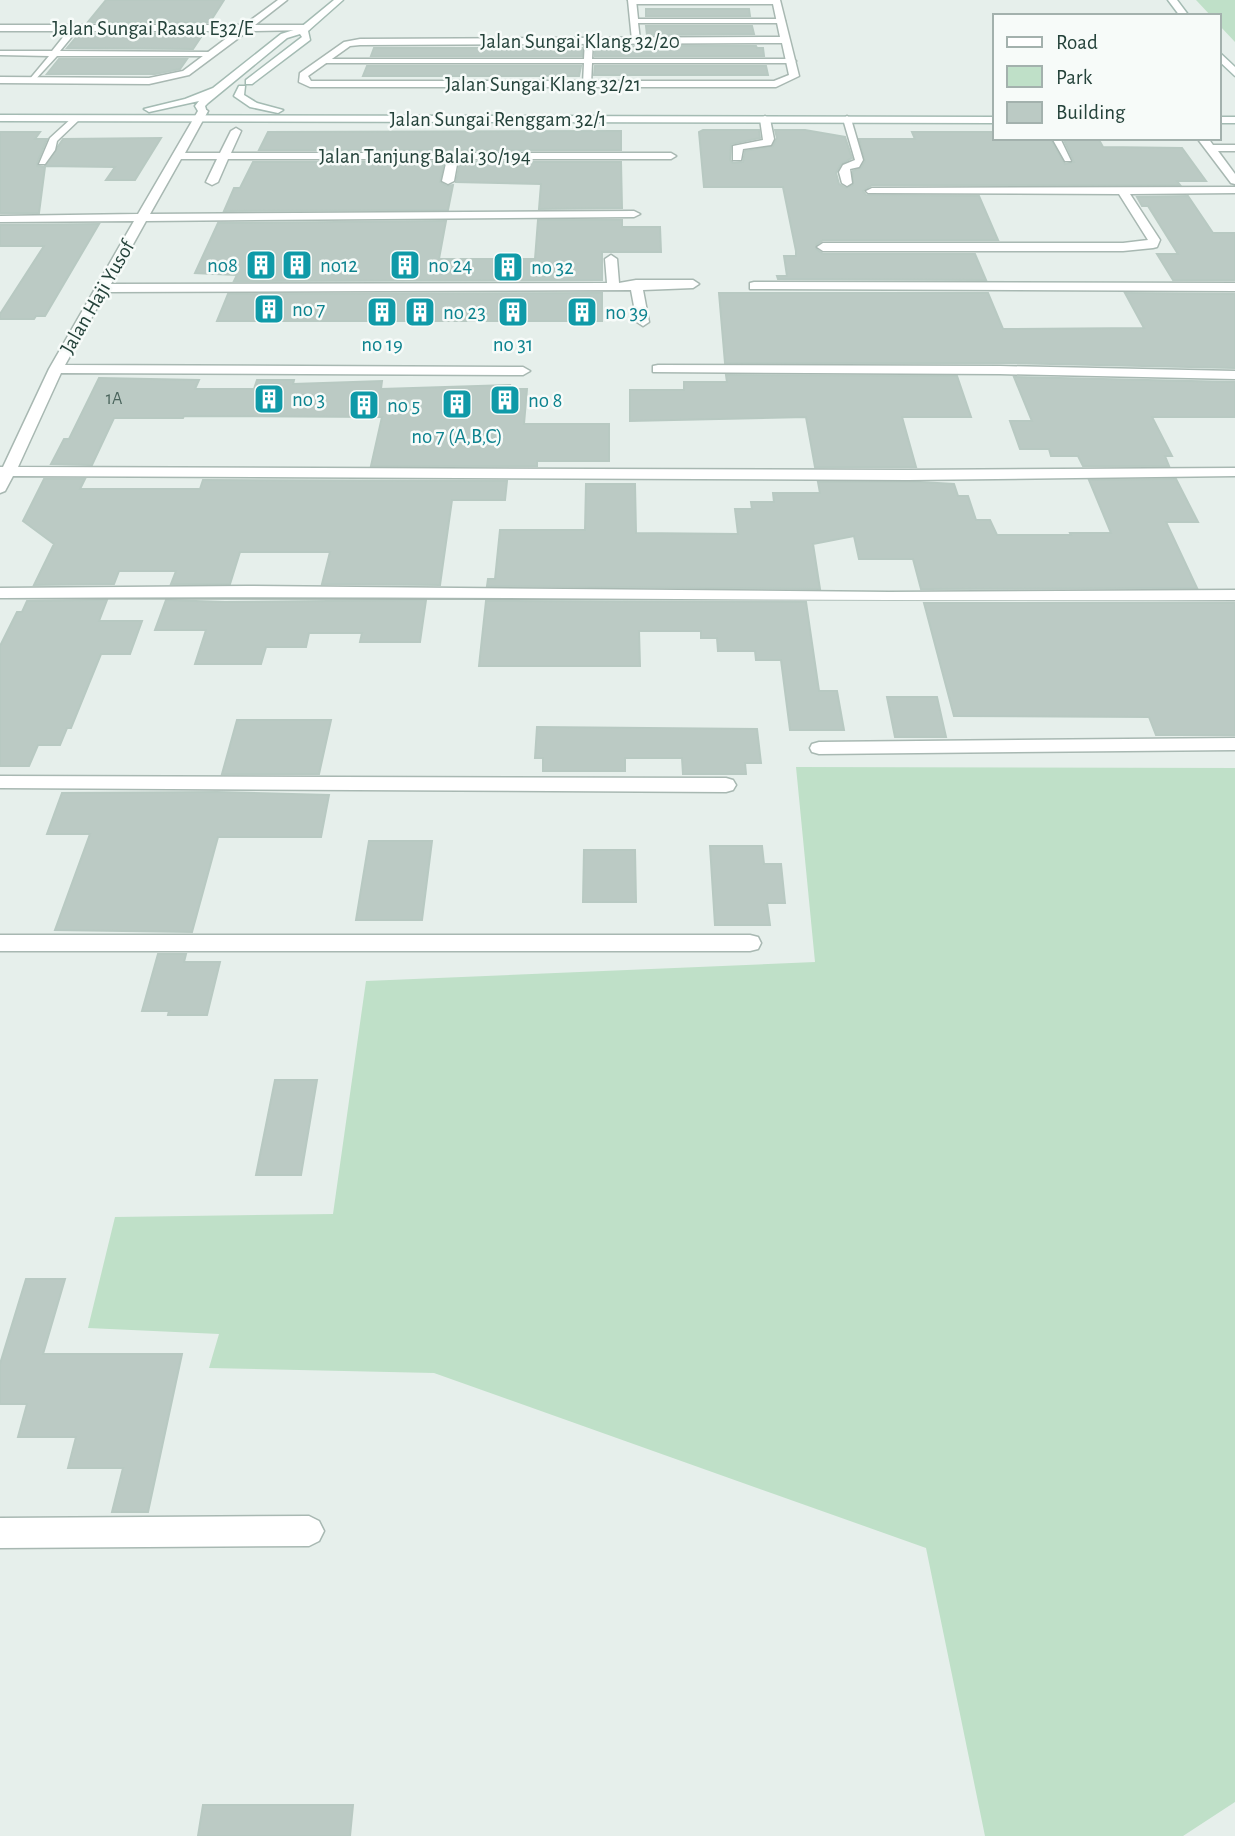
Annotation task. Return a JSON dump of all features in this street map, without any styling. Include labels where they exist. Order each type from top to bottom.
[{"type":"street","points":[[0,80],[149,81],[186,73],[283,0]]},
{"type":"street","points":[[201,115],[200,106],[221,87],[284,36],[304,29],[339,0]]},
{"type":"street","points":[[1172,0],[1183,14]]},
{"type":"street","points":[[632,1],[776,1],[792,61]]},
{"type":"street","name":"Jalan Sungai Rasau E32/E","points":[[0,28],[304,29]]},
{"type":"street","points":[[231,97],[307,37],[304,29]]},
{"type":"street","name":"Jalan Sungai Klang 32/20","points":[[323,61],[347,44],[373,41],[786,40]]},
{"type":"street","points":[[1221,57],[1235,73]]},
{"type":"street","name":"Jalan Sungai Klang 32/21","points":[[323,61],[303,75],[303,82],[776,83],[794,76],[792,61]]},
{"type":"street","points":[[130,111],[188,102],[221,87]]},
{"type":"street","points":[[242,88],[239,96],[246,101],[287,111]]},
{"type":"street","name":"Jalan Sungai Renggam 32/1","points":[[201,115],[220,105]]},
{"type":"street","name":"Jalan Sungai Renggam 32/1","points":[[0,110],[421,119],[765,119],[801,114],[847,119],[993,120]]},
{"type":"street","name":"Jalan Sungai Renggam 32/1","points":[[0,118],[144,119],[287,111],[801,114],[993,111]]},
{"type":"street","name":"Jalan Haji Yusof","points":[[0,488],[5,471],[56,369],[201,115]]},
{"type":"street","points":[[144,119],[168,124],[191,135],[217,125],[239,123],[398,123],[421,119]]},
{"type":"street","points":[[737,158],[737,148],[740,146],[767,143],[769,139],[765,119]]},
{"type":"street","points":[[212,182],[236,131]]},
{"type":"street","points":[[1205,143],[1235,148]]},
{"type":"street","points":[[1205,143],[1229,166],[1235,181]]},
{"type":"street","name":"Jalan Tanjung Balai 30/194","points":[[178,156],[671,156]]},
{"type":"street","points":[[448,181],[453,156]]},
{"type":"street","points":[[872,191],[1235,190]]},
{"type":"street","points":[[823,247],[1123,247],[1153,244],[1154,240],[1123,191]]},
{"type":"street","points":[[0,219],[634,214]]},
{"type":"street","points":[[611,259],[613,287]]},
{"type":"street","points":[[102,288],[613,287],[636,284],[693,284]]},
{"type":"street","points":[[636,284],[643,322]]},
{"type":"street","points":[[754,286],[1235,287]]},
{"type":"street","points":[[56,369],[523,370]]},
{"type":"street","points":[[658,369],[1000,370],[1235,375]]},
{"type":"street","points":[[5,471],[895,475],[1235,472]]},
{"type":"street","points":[[0,593],[246,591],[653,596],[1235,595]]},
{"type":"street","points":[[819,748],[1235,744]]},
{"type":"street","points":[[0,782],[726,785]]},
{"type":"street","points":[[0,943],[750,943]]},
{"type":"street","points":[[0,1533],[309,1531]]},
{"type":"lane","points":[[632,1],[636,40]]},
{"type":"lane","points":[[633,20],[781,20]]},
{"type":"lane","points":[[33,80],[75,28]]},
{"type":"lane","points":[[587,84],[589,40]]},
{"type":"lane","points":[[0,53],[212,54]]},
{"type":"lane","points":[[323,61],[792,61]]},
{"type":"lane","points":[[42,162],[51,150],[53,140],[76,119]]},
{"type":"lane","points":[[846,183],[846,167],[856,165],[859,160],[847,119]]},
{"type":"lane","points":[[1057,140],[1068,159]]},
{"type":"green space","points":[[1196,0],[1235,0],[1235,42],[1221,27],[1221,14],[1209,14]]},
{"type":"green space","points":[[796,767],[1235,768],[1235,1802],[1183,1836],[985,1836],[926,1548],[434,1373],[209,1368],[219,1334],[88,1328],[115,1217],[333,1214],[366,981],[815,962]]},
{"type":"building","points":[[106,0],[224,0],[210,22],[88,22]]},
{"type":"building","points":[[646,9],[749,9],[750,16],[646,16]]},
{"type":"building","points":[[646,26],[752,26],[754,34],[647,35]]},
{"type":"building","points":[[79,34],[203,34],[193,49],[67,48]]},
{"type":"building","points":[[756,46],[763,48],[764,56],[595,56],[595,48]]},
{"type":"building","points":[[374,48],[582,48],[582,56],[371,56]]},
{"type":"building","points":[[59,59],[187,59],[180,69],[155,74],[47,74]]},
{"type":"building","points":[[367,66],[581,66],[579,76],[363,76]]},
{"type":"building","points":[[595,66],[766,66],[768,75],[594,75]]},
{"type":"building","points":[[759,130],[760,138],[731,144],[730,160],[733,163],[743,162],[745,151],[773,146],[777,138],[775,130],[805,130],[845,137],[852,158],[841,164],[836,173],[839,184],[846,188],[853,185],[853,171],[861,168],[865,161],[859,139],[915,139],[912,132],[993,132],[993,140],[1051,140],[1065,164],[1074,162],[1064,140],[1099,140],[1103,147],[1182,148],[1206,181],[1177,181],[1180,185],[872,185],[863,191],[866,195],[979,196],[998,240],[823,240],[816,245],[816,249],[823,254],[975,254],[986,280],[778,279],[777,276],[787,276],[784,256],[796,256],[783,187],[704,187],[699,132]]},
{"type":"building","points":[[621,131],[621,150],[259,150],[268,132]]},
{"type":"building","points":[[0,132],[40,132],[35,139],[47,139],[37,163],[37,166],[45,167],[39,213],[0,213]]},
{"type":"building","points":[[161,138],[135,180],[106,180],[115,167],[45,166],[63,139]]},
{"type":"building","points":[[253,162],[444,162],[440,182],[447,186],[453,185],[448,210],[224,211],[234,188],[240,188]]},
{"type":"building","points":[[460,162],[621,162],[622,208],[539,209],[541,184],[456,182]]},
{"type":"building","points":[[1188,196],[1213,233],[1235,233],[1235,280],[1173,280],[1157,254],[1178,254],[1148,206],[1142,206],[1137,197]]},
{"type":"building","points":[[538,220],[622,220],[622,227],[660,227],[661,252],[602,252],[602,280],[234,281],[237,275],[195,273],[218,223],[446,221],[439,259],[535,259]]},
{"type":"building","points":[[99,224],[45,316],[36,316],[34,319],[0,319],[0,314],[44,246],[0,246],[0,225]]},
{"type":"building","points":[[602,293],[602,321],[217,321],[228,294]]},
{"type":"building","points":[[719,293],[988,293],[1003,329],[1144,328],[1125,293],[1235,294],[1235,368],[1008,363],[725,363]]},
{"type":"building","points":[[726,375],[957,376],[971,417],[902,417],[916,467],[815,467],[806,417],[630,421],[630,390],[684,390],[684,382],[727,382]]},
{"type":"building","points":[[1014,377],[1235,382],[1235,417],[1152,417],[1172,456],[1165,456],[1169,466],[1083,466],[1078,456],[1051,456],[1049,449],[1020,449],[1010,421],[1032,421]]},
{"type":"building","points":[[99,378],[199,380],[195,389],[254,389],[257,380],[294,380],[293,384],[382,381],[381,389],[510,385],[509,389],[527,389],[524,424],[609,424],[609,461],[537,461],[537,466],[371,466],[382,417],[184,416],[114,418],[92,465],[51,464],[64,439],[69,439]]},
{"type":"building","points":[[44,479],[85,479],[80,489],[200,489],[203,480],[507,481],[505,500],[452,500],[440,585],[322,584],[330,552],[240,552],[230,584],[171,584],[176,571],[119,571],[114,584],[34,585],[54,544],[23,521]]},
{"type":"building","points":[[1176,479],[1198,522],[1166,522],[1197,588],[921,589],[913,559],[859,559],[854,536],[813,544],[820,589],[487,586],[488,579],[495,579],[500,530],[585,530],[586,484],[635,484],[636,533],[738,534],[735,509],[752,509],[751,502],[774,502],[773,493],[820,493],[818,482],[920,482],[954,484],[958,496],[968,496],[976,520],[990,520],[997,535],[1071,535],[1070,533],[1111,533],[1089,480]]},
{"type":"building","points":[[107,600],[99,621],[142,621],[130,654],[101,654],[71,728],[67,728],[60,745],[38,745],[29,766],[0,766],[0,646],[17,612],[22,612],[27,601]]},
{"type":"building","points":[[166,600],[426,600],[420,642],[360,642],[362,633],[309,633],[306,647],[266,647],[261,664],[195,664],[206,630],[155,630]]},
{"type":"building","points":[[486,601],[806,602],[819,691],[837,691],[844,730],[790,730],[781,660],[756,660],[755,651],[718,651],[717,638],[701,638],[701,631],[639,631],[640,666],[479,666]]},
{"type":"building","points":[[924,603],[1235,603],[1235,735],[1156,735],[1149,717],[954,716]]},
{"type":"building","points":[[887,697],[937,697],[946,737],[895,737]]},
{"type":"building","points":[[237,720],[331,720],[319,774],[222,774]]},
{"type":"building","points":[[537,727],[757,729],[761,763],[745,763],[746,774],[683,774],[682,758],[625,758],[625,771],[543,771],[543,758],[535,758]]},
{"type":"building","points":[[217,792],[329,795],[321,837],[218,837],[192,932],[55,930],[90,834],[47,834],[62,793]]},
{"type":"building","points":[[369,841],[432,841],[422,920],[356,920]]},
{"type":"building","points":[[710,846],[762,846],[764,864],[781,864],[785,903],[767,903],[770,925],[715,925]]},
{"type":"building","points":[[584,850],[635,850],[636,902],[583,902]]},
{"type":"building","points":[[158,954],[186,954],[184,962],[220,962],[207,1015],[168,1015],[169,1011],[142,1011]]},
{"type":"building","points":[[275,1080],[317,1080],[301,1175],[256,1175]]},
{"type":"building","points":[[26,1279],[65,1279],[43,1354],[182,1354],[148,1512],[112,1512],[123,1468],[68,1468],[76,1437],[18,1437],[27,1404],[0,1404],[0,1364]]},
{"type":"building","points":[[203,1805],[353,1805],[350,1836],[198,1836]]},
{"type":"place","name":"no8","points":[[261,265]]},
{"type":"place","name":"no12","points":[[297,265]]},
{"type":"place","name":"no 24","points":[[405,265]]},
{"type":"place","name":"no 32","points":[[508,267]]},
{"type":"place","name":"no 7","points":[[269,309]]},
{"type":"place","name":"no 19","points":[[382,312]]},
{"type":"place","name":"no 23","points":[[420,312]]},
{"type":"place","name":"no 31","points":[[513,312]]},
{"type":"place","name":"no 39","points":[[582,312]]},
{"type":"place","name":"no 3","points":[[269,399]]},
{"type":"place","name":"no 8","points":[[505,400]]},
{"type":"place","name":"no 7 (A,B,C)","points":[[457,404]]},
{"type":"place","name":"no 5","points":[[364,405]]}]
